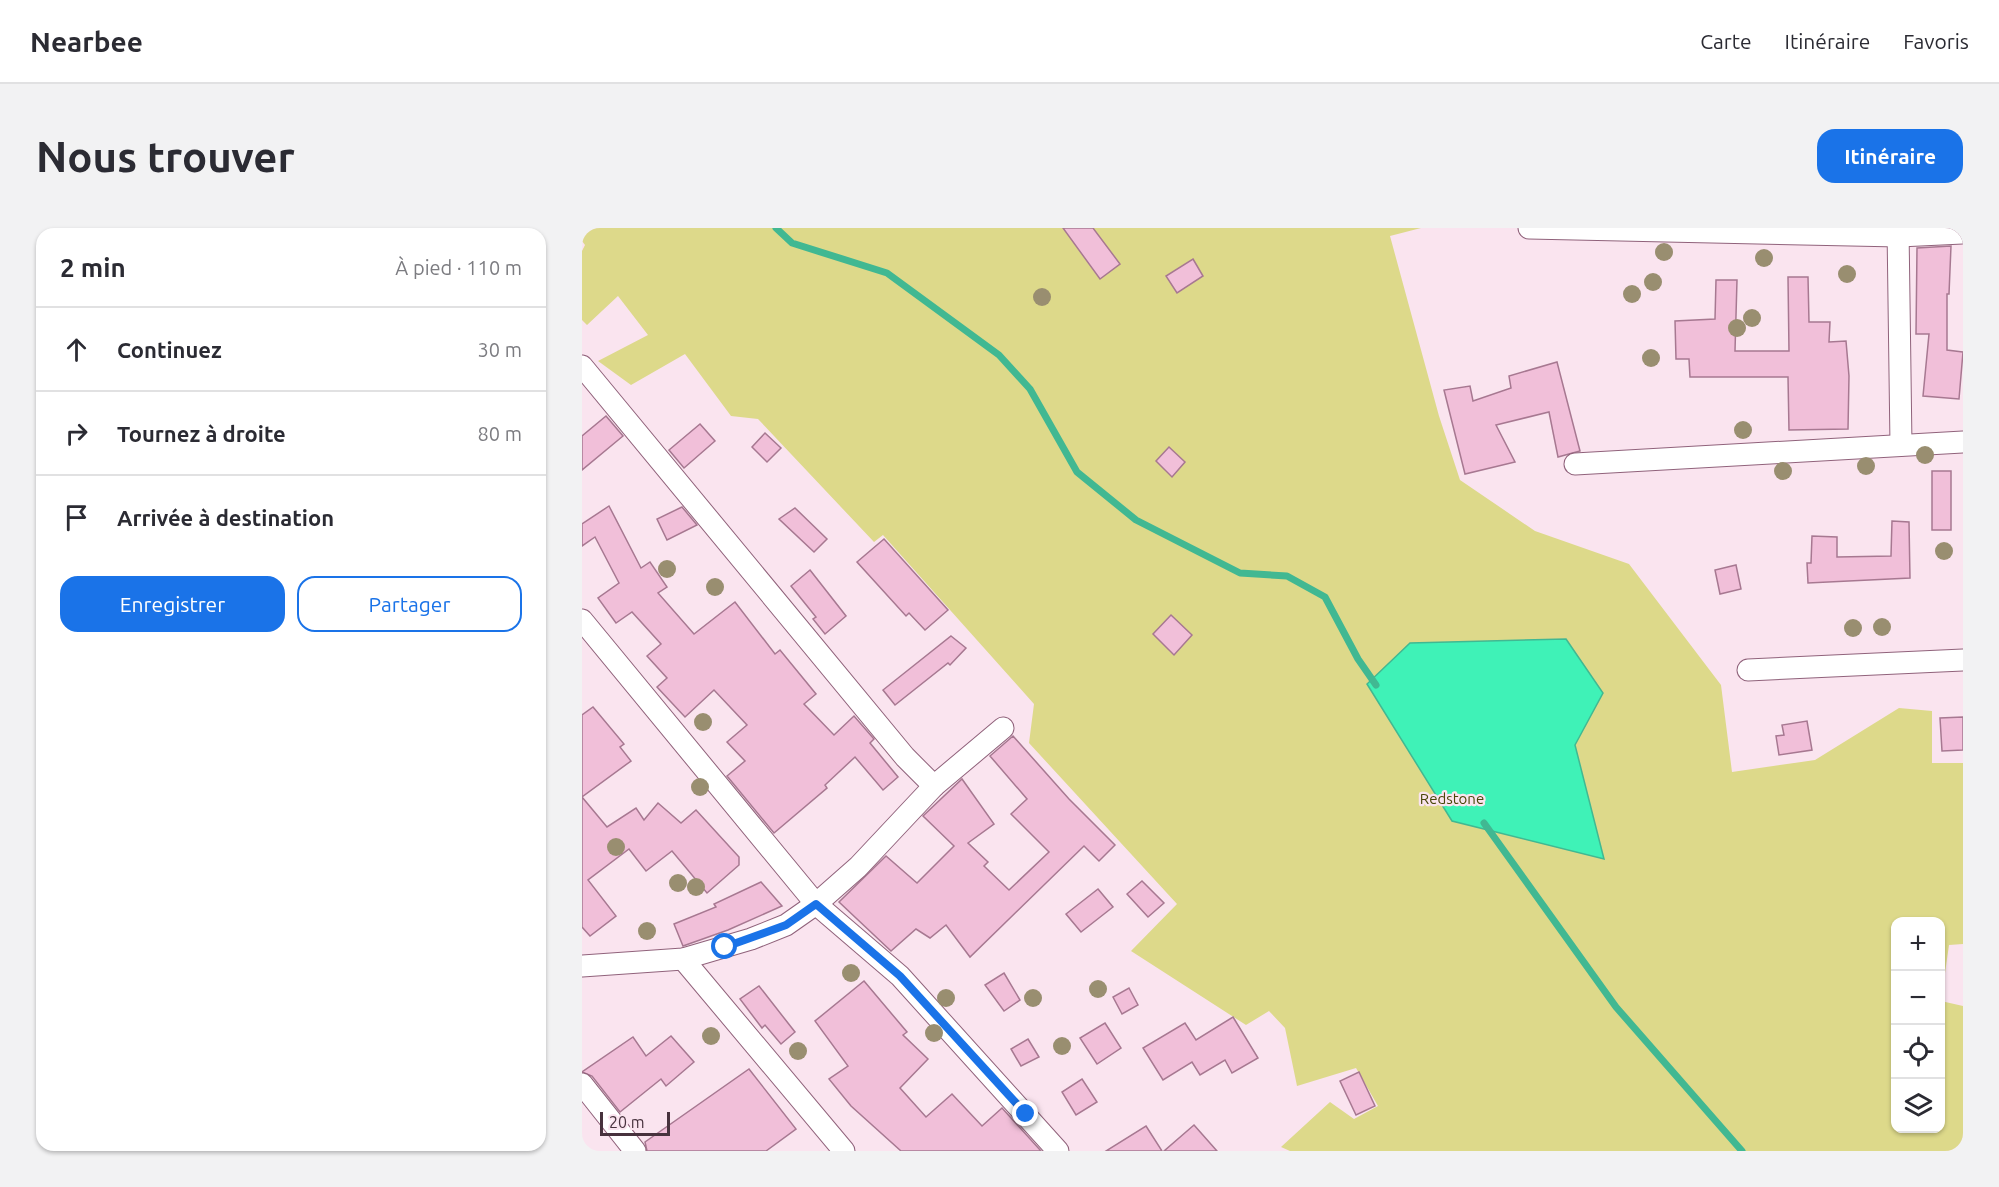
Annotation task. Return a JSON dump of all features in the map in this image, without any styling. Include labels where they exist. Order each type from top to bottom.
[{"type":"street","points":[[1529,228],[1963,233]]},
{"type":"street","points":[[1898,232],[1901,445]]},
{"type":"street","points":[[582,366],[905,757],[934,786]]},
{"type":"street","points":[[1575,464],[1963,442]]},
{"type":"street","points":[[582,620],[816,904],[900,976],[1058,1151]]},
{"type":"street","points":[[1748,670],[1963,660]]},
{"type":"street","points":[[582,966],[683,959],[751,939],[786,925],[816,904],[903,821],[934,786],[1003,728]]},
{"type":"street","points":[[683,959],[844,1151]]},
{"type":"street","points":[[582,1084],[635,1151]]},
{"type":"green space","name":"Redstone","points":[[582,228],[1421,228],[1390,236],[1439,416],[1460,480],[1535,531],[1629,564],[1721,685],[1732,772],[1815,760],[1899,708],[1932,711],[1932,763],[1963,763],[1963,944],[1949,945],[1945,973],[1945,917],[1891,917],[1891,1133],[1945,1133],[1945,1002],[1963,1006],[1963,1151],[1290,1151],[1281,1147],[1330,1102],[1354,1119],[1378,1106],[1356,1068],[1297,1086],[1285,1028],[1269,1011],[1246,1025],[1131,951],[1177,904],[1029,743],[1034,704],[883,535],[874,542],[758,419],[731,416],[685,354],[631,385],[598,361],[648,335],[618,296],[587,325],[582,320],[582,251],[585,245],[582,241]]},
{"type":"shaded area","points":[[1566,639],[1603,693],[1575,745],[1604,859],[1452,821],[1367,684],[1410,643]]},
{"type":"building","points":[[1063,228],[1093,228],[1120,264],[1100,279]]},
{"type":"building","points":[[1951,246],[1949,294],[1947,294],[1947,350],[1963,352],[1959,399],[1923,396],[1929,334],[1916,334],[1917,248]]},
{"type":"building","points":[[1193,259],[1203,276],[1177,293],[1166,276]]},
{"type":"building","points":[[1788,277],[1808,277],[1809,322],[1830,322],[1829,342],[1846,341],[1849,376],[1848,429],[1789,430],[1788,377],[1690,377],[1689,359],[1676,359],[1675,321],[1715,319],[1716,280],[1737,280],[1735,351],[1789,351]]},
{"type":"building","points":[[1557,362],[1580,451],[1558,457],[1549,412],[1496,425],[1515,462],[1465,474],[1444,390],[1470,386],[1473,401],[1511,388],[1509,376]]},
{"type":"building","points":[[606,416],[623,436],[582,470],[582,436]]},
{"type":"building","points":[[700,424],[715,441],[684,468],[669,450]]},
{"type":"building","points":[[765,433],[781,448],[767,462],[752,447]]},
{"type":"building","points":[[1169,447],[1185,462],[1172,477],[1156,461]]},
{"type":"building","points":[[1932,471],[1951,471],[1951,530],[1932,530]]},
{"type":"building","points":[[609,506],[641,568],[650,562],[667,587],[658,593],[694,634],[735,602],[775,654],[780,650],[816,694],[804,704],[834,735],[854,716],[874,739],[870,743],[898,777],[883,790],[855,757],[825,785],[827,788],[774,833],[727,776],[745,761],[727,742],[747,725],[714,690],[685,717],[657,687],[667,678],[647,656],[661,644],[632,612],[616,623],[598,598],[619,583],[595,537],[582,546],[582,524]]},
{"type":"building","points":[[682,507],[697,525],[667,540],[657,519]]},
{"type":"building","points":[[795,508],[827,539],[814,552],[779,519]]},
{"type":"building","points":[[1892,521],[1909,522],[1910,578],[1808,583],[1807,563],[1811,563],[1812,536],[1837,537],[1837,557],[1891,556]]},
{"type":"building","points":[[884,539],[948,610],[925,630],[909,613],[906,616],[857,562]]},
{"type":"building","points":[[1736,565],[1741,589],[1720,594],[1715,570]]},
{"type":"building","points":[[810,570],[846,616],[825,634],[813,619],[816,617],[791,586]]},
{"type":"building","points":[[1171,615],[1192,635],[1174,655],[1153,634]]},
{"type":"building","points":[[951,636],[966,648],[950,665],[948,663],[895,705],[883,690]]},
{"type":"building","points":[[593,707],[624,744],[620,747],[631,761],[582,797],[582,715]]},
{"type":"building","points":[[1963,717],[1963,750],[1942,751],[1940,718]]},
{"type":"building","points":[[1807,721],[1812,750],[1779,755],[1776,736],[1784,735],[1782,725]]},
{"type":"building","points":[[1013,736],[1069,799],[1115,845],[1099,861],[1084,846],[970,957],[946,925],[930,938],[916,929],[891,951],[839,902],[886,856],[917,883],[954,846],[923,816],[962,779],[994,824],[968,843],[988,862],[984,866],[1009,890],[1049,852],[1011,814],[1027,799],[990,756]]},
{"type":"building","points":[[582,797],[607,827],[636,808],[644,820],[658,803],[681,823],[696,810],[739,857],[739,865],[707,893],[672,851],[646,871],[629,849],[588,880],[616,916],[590,936],[582,927]]},
{"type":"building","points":[[1142,881],[1164,903],[1148,917],[1127,894]]},
{"type":"building","points":[[761,882],[782,906],[728,930],[683,946],[674,924],[716,907],[714,904]]},
{"type":"building","points":[[1098,889],[1113,907],[1081,932],[1066,914]]},
{"type":"building","points":[[1004,973],[1020,1000],[1004,1011],[985,985]]},
{"type":"building","points":[[864,981],[907,1032],[903,1035],[928,1059],[900,1088],[926,1117],[952,1094],[982,1126],[1002,1108],[1041,1151],[901,1151],[851,1106],[829,1079],[848,1066],[815,1021]]},
{"type":"building","points":[[759,986],[795,1032],[781,1044],[765,1025],[762,1028],[740,999]]},
{"type":"building","points":[[1129,988],[1138,1005],[1122,1014],[1113,997]]},
{"type":"building","points":[[1233,1017],[1258,1058],[1232,1073],[1225,1060],[1200,1075],[1192,1062],[1163,1080],[1143,1048],[1185,1023],[1196,1040]]},
{"type":"building","points":[[1105,1023],[1121,1048],[1097,1064],[1080,1038]]},
{"type":"building","points":[[671,1036],[694,1062],[666,1086],[661,1079],[620,1112],[592,1076],[582,1072],[633,1037],[646,1056]]},
{"type":"building","points":[[1028,1039],[1039,1057],[1021,1066],[1011,1049]]},
{"type":"building","points":[[749,1069],[796,1129],[766,1151],[647,1151],[645,1142]]},
{"type":"building","points":[[1359,1072],[1375,1106],[1356,1115],[1340,1081]]},
{"type":"building","points":[[1082,1079],[1097,1102],[1076,1115],[1062,1092]]},
{"type":"building","points":[[1194,1125],[1217,1151],[1164,1151]]},
{"type":"building","points":[[1146,1126],[1162,1151],[1106,1151]]},
{"type":"waterway","points":[[776,228],[792,243],[887,273],[999,355],[1030,389],[1077,472],[1136,520],[1240,573],[1287,576],[1325,597],[1358,659],[1376,685]]},
{"type":"waterway","points":[[1484,823],[1616,1007],[1742,1151]]},
{"type":"route","points":[[725,947],[786,925],[816,904],[900,976],[1026,1114]]}]
